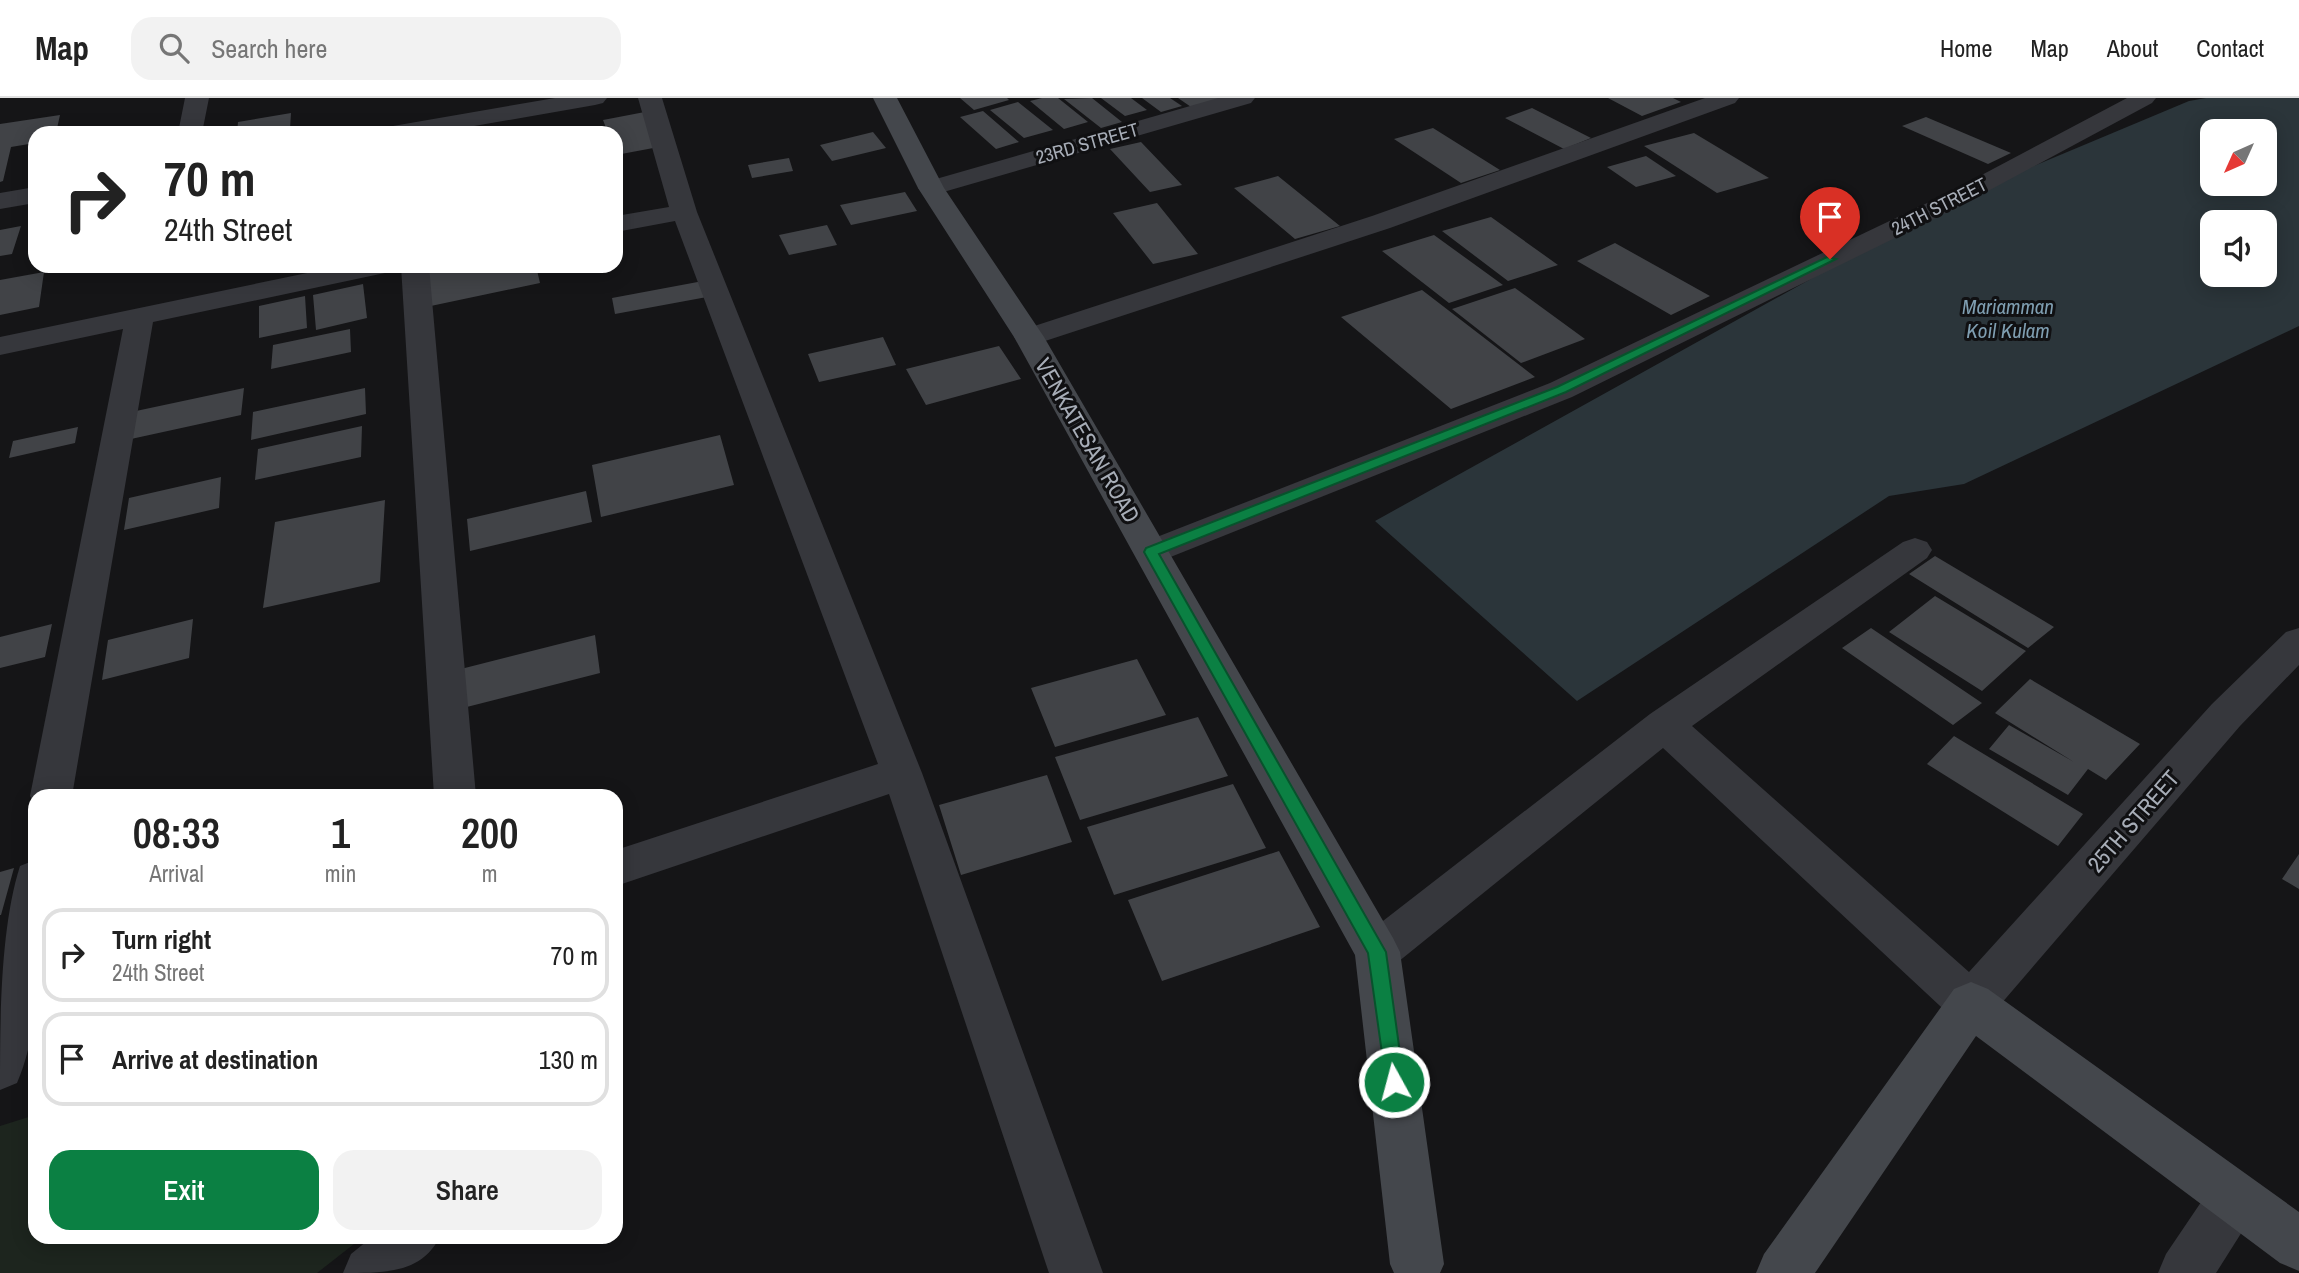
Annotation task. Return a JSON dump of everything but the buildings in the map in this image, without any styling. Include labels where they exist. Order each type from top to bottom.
[{"type":"street","points":[[191,126],[197,98]]},
{"type":"street","points":[[428,126],[541,103],[595,98]]},
{"type":"street","points":[[650,98],[684,212],[902,773],[1076,1273]]},
{"type":"street","name":"VENKATESAN ROAD","points":[[885,98],[932,188],[1029,337],[1377,952],[1416,1270]]},
{"type":"street","name":"23RD STREET","points":[[932,188],[1243,98]]},
{"type":"street","points":[[1029,337],[1381,222],[1727,98]]},
{"type":"street","name":"24TH STREET","points":[[1151,552],[1561,390],[1953,200],[2144,98]]},
{"type":"street","points":[[0,201],[28,196]]},
{"type":"street","points":[[623,223],[684,212]]},
{"type":"street","points":[[0,346],[346,273]]},
{"type":"street","points":[[416,273],[454,789]]},
{"type":"street","points":[[52,789],[140,316]]},
{"type":"street","points":[[1377,952],[1664,725],[1915,551]]},
{"type":"street","name":"25TH STREET","points":[[1971,1004],[2226,716],[2299,642]]},
{"type":"street","points":[[1664,725],[1971,1004],[2299,1244]]},
{"type":"street","points":[[623,866],[902,773]]},
{"type":"street","points":[[28,917],[0,1069],[28,1061]]},
{"type":"street","points":[[1783,1273],[1971,1004]]},
{"type":"street","points":[[2185,1273],[2234,1198]]},
{"type":"street","points":[[370,1273],[405,1244]]},
{"type":"shaded area","points":[[28,1117],[28,1244],[354,1244],[317,1273],[0,1273],[0,1126]]},
{"type":"water","name":"Mariamman Koil Kulam","points":[[2206,98],[2299,98],[2299,326],[1964,484],[1889,496],[1577,701],[1375,521],[1953,200],[2189,101]]},
{"type":"route","points":[[1394,1082],[1377,952],[1151,552],[1561,390],[1830,259]]}]
